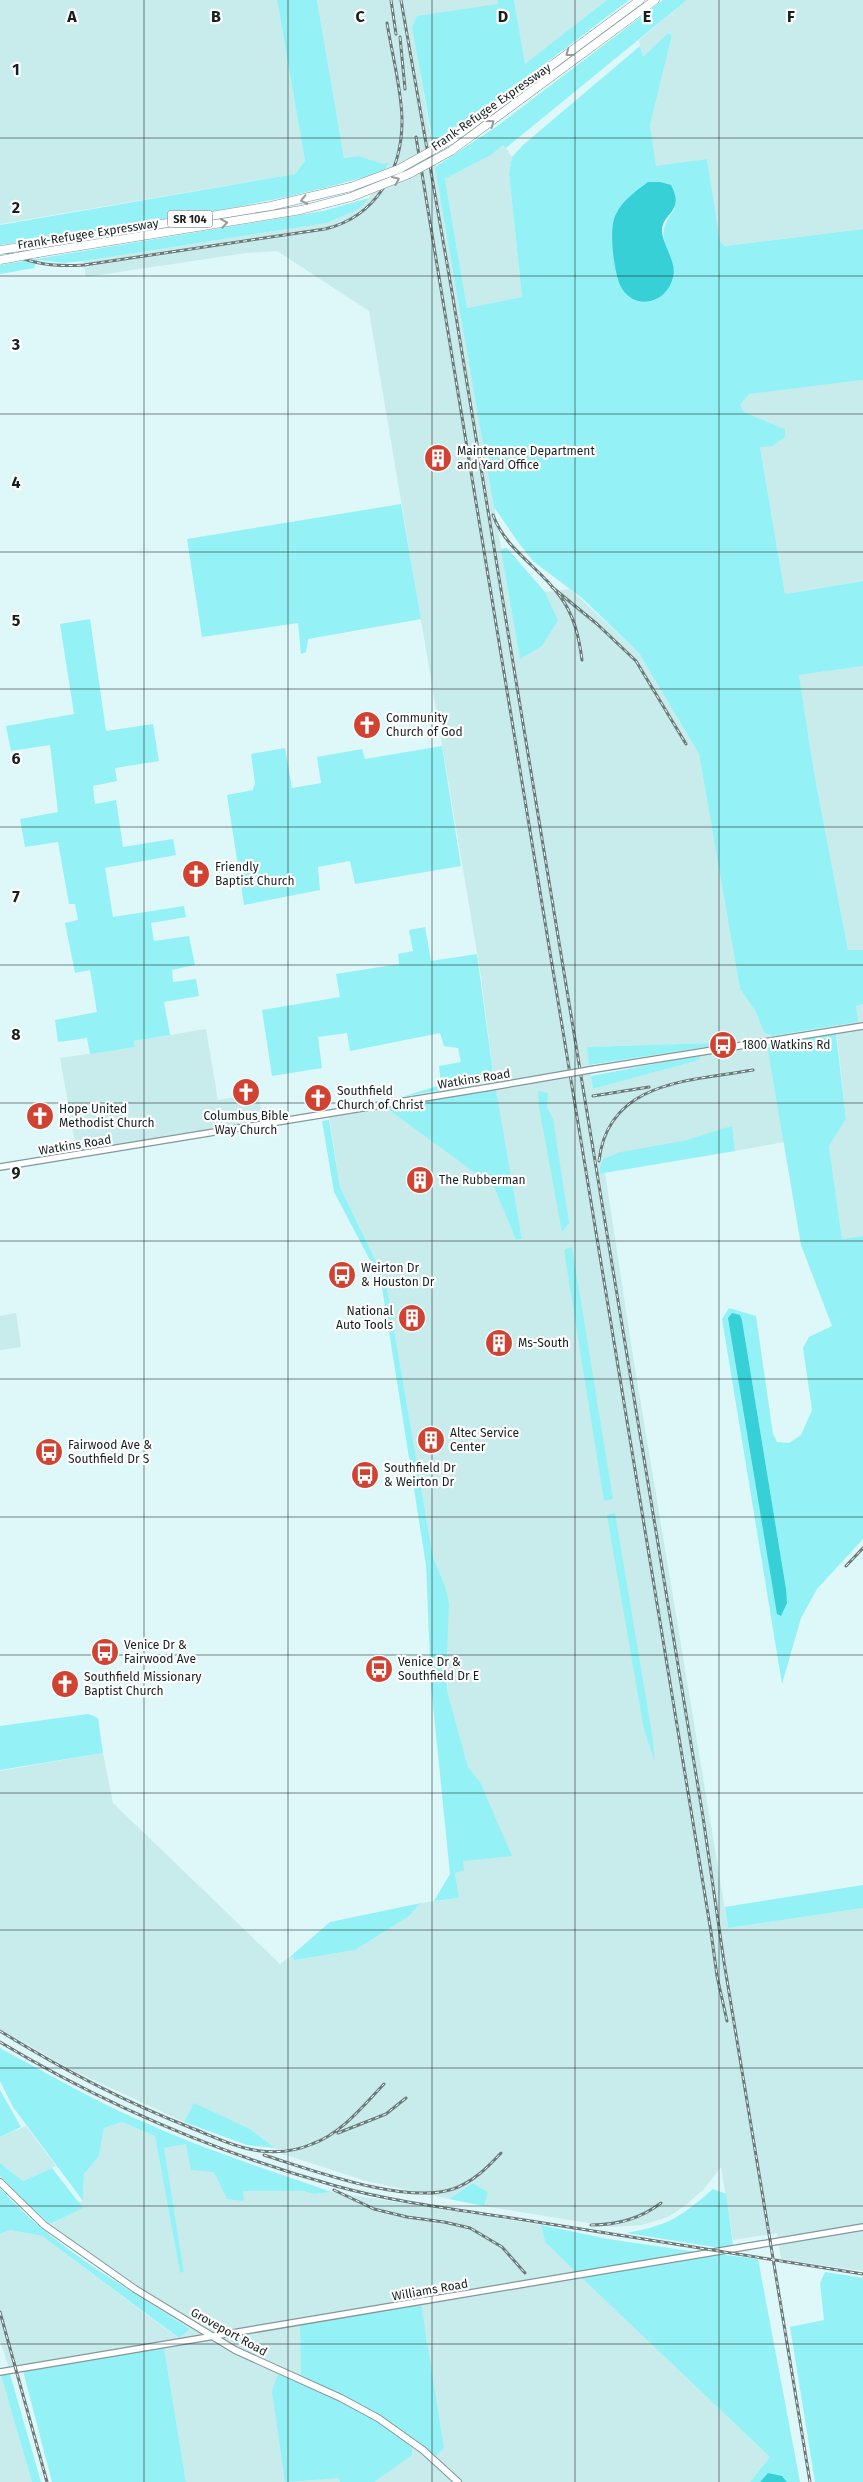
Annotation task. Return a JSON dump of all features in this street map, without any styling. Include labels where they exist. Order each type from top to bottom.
[{"type":"highway","name":"Frank-Refugee Expressway","points":[[0,250],[271,206],[352,187],[399,169],[451,140],[640,0]]},
{"type":"highway","name":"Frank-Refugee Expressway","points":[[0,260],[301,210],[351,197],[409,174],[451,151],[655,0]]},
{"type":"main road","name":"Groveport Road","points":[[0,2182],[28,2211],[64,2240],[212,2338],[369,2413],[408,2438],[458,2482]]},
{"type":"street","name":"Watkins Road","points":[[0,1167],[863,1026]]},
{"type":"street","name":"Williams Road","points":[[0,2372],[212,2338],[863,2227]]},
{"type":"shaded area","points":[[0,0],[277,0],[305,161],[295,174],[0,224]]},
{"type":"shaded area","points":[[277,0],[317,0],[344,158],[358,156],[384,164],[389,162],[384,171],[337,185],[242,206],[0,245],[0,225],[295,174],[305,161]]},
{"type":"shaded area","points":[[317,0],[498,0],[498,4],[415,43],[520,658],[558,620],[545,592],[570,589],[639,653],[699,754],[740,989],[756,1012],[765,1033],[773,1036],[713,1046],[710,1043],[587,1047],[593,1089],[699,1060],[701,1055],[767,1045],[784,1142],[735,1151],[732,1127],[683,1141],[603,1159],[631,1344],[728,1928],[863,1908],[863,2271],[781,2259],[777,2233],[733,2240],[721,2167],[704,2189],[686,2205],[668,2217],[642,2225],[613,2227],[484,2206],[488,2192],[473,2183],[449,2199],[366,2181],[283,2154],[250,2129],[194,2104],[184,2122],[74,2071],[0,2029],[0,1771],[103,1753],[113,1803],[280,1964],[291,1956],[295,1960],[355,1950],[408,1917],[421,1903],[459,1898],[455,1873],[463,1861],[480,1782],[468,1768],[448,1694],[445,1586],[433,1557],[386,1282],[340,1187],[329,1116],[385,1107],[494,1187],[516,1240],[522,1239],[494,1081],[481,976],[369,311],[277,251],[246,253],[86,277],[83,261],[327,223],[359,209],[369,198],[388,163],[384,164],[358,156],[344,158]]},
{"type":"shaded area","points":[[498,0],[514,0],[525,64],[607,0],[629,0],[493,103],[433,143],[412,27],[417,16],[498,4]]},
{"type":"shaded area","points":[[514,0],[607,0],[525,65]]},
{"type":"shaded area","points":[[663,0],[687,0],[506,148],[503,145],[491,155],[445,179],[467,308],[522,297],[509,173],[512,157],[523,145],[640,46],[643,57],[668,33],[672,35],[650,125],[656,166],[707,159],[720,242],[725,246],[863,229],[863,380],[749,394],[740,405],[744,412],[785,429],[785,437],[773,446],[760,447],[785,594],[863,581],[863,666],[799,675],[814,772],[848,950],[863,950],[863,1004],[856,1006],[858,1022],[773,1036],[765,1033],[756,1012],[740,989],[699,754],[639,653],[582,598],[534,562],[494,507],[435,167],[496,127]],"holes":[[[629,197],[675,208],[669,217],[663,236],[672,265]]]},
{"type":"shaded area","points":[[687,0],[863,0],[863,229],[725,246],[719,242],[707,159],[656,167],[650,125],[672,35],[668,33],[643,58],[639,40]]},
{"type":"shaded area","points":[[503,144],[512,157],[509,173],[522,297],[467,308],[445,179],[491,155]]},
{"type":"shaded area","points":[[648,182],[660,182],[671,185],[675,194],[676,202],[674,207],[662,226],[662,233],[674,272],[670,286],[664,293],[657,299],[641,301],[633,299],[626,294],[620,285],[614,260],[612,229],[616,214],[622,204]]},
{"type":"shaded area","points":[[369,198],[359,209],[327,223],[83,261],[65,263],[37,260],[34,268],[0,274],[0,265],[323,211]]},
{"type":"shaded area","points":[[863,380],[863,581],[785,594],[760,446],[773,446],[785,437],[785,429],[744,412],[740,405],[748,394]]},
{"type":"shaded area","points":[[401,504],[421,619],[308,639],[306,652],[301,654],[298,623],[202,637],[187,539]]},
{"type":"shaded area","points":[[507,548],[545,592],[558,620],[542,646],[520,659],[501,549]]},
{"type":"shaded area","points":[[90,619],[106,731],[153,724],[159,761],[115,768],[117,781],[93,786],[95,804],[116,800],[123,847],[173,839],[176,855],[105,868],[113,917],[184,906],[186,917],[151,923],[154,941],[189,936],[195,965],[172,970],[173,982],[196,979],[199,996],[164,1002],[170,1035],[134,1041],[135,1047],[90,1054],[87,1038],[58,1042],[55,1020],[97,1012],[90,970],[75,973],[65,923],[78,920],[75,904],[69,904],[58,842],[25,847],[20,819],[58,812],[50,745],[11,751],[6,726],[74,714],[60,624]]},
{"type":"shaded area","points":[[863,666],[863,950],[848,950],[814,772],[799,675]]},
{"type":"shaded area","points":[[442,746],[461,866],[355,884],[350,861],[318,867],[320,890],[244,905],[227,795],[253,790],[255,783],[251,754],[285,748],[292,788],[321,783],[317,757],[362,749],[365,759]]},
{"type":"shaded area","points":[[425,927],[431,961],[477,954],[494,1081],[401,1097],[441,1085],[439,1066],[461,1062],[458,1048],[444,1046],[440,1033],[350,1051],[347,1033],[318,1037],[322,1068],[272,1076],[262,1010],[340,997],[336,974],[399,964],[398,954],[413,951],[409,930]]},
{"type":"shaded area","points":[[863,1004],[863,1236],[842,1239],[829,1146],[846,1119],[836,1026],[857,1022],[856,1006]]},
{"type":"shaded area","points":[[206,1029],[218,1100],[258,1093],[263,1121],[79,1152],[76,1148],[60,1058],[135,1047],[134,1041]]},
{"type":"shaded area","points":[[836,1033],[846,1119],[829,1146],[842,1239],[863,1236],[863,1539],[817,1589],[801,1618],[782,1684],[722,1319],[729,1308],[756,1316],[773,1434],[777,1442],[789,1443],[801,1435],[812,1410],[803,1348],[809,1337],[832,1326],[801,1245],[767,1045]],"holes":[[[740,1315],[742,1320],[786,1589]]]},
{"type":"shaded area","points":[[710,1043],[713,1046],[589,1065],[587,1047]]},
{"type":"shaded area","points":[[701,1055],[699,1060],[593,1089],[591,1076]]},
{"type":"shaded area","points":[[496,1090],[522,1239],[516,1240],[494,1187],[385,1107]]},
{"type":"shaded area","points":[[538,1091],[548,1093],[547,1107],[553,1119],[569,1223],[562,1232],[539,1107]]},
{"type":"shaded area","points":[[329,1120],[340,1187],[386,1282],[433,1557],[445,1586],[449,1604],[446,1675],[448,1694],[468,1767],[480,1782],[512,1856],[463,1861],[464,1870],[455,1873],[459,1898],[434,1901],[450,1874],[431,1685],[426,1565],[381,1281],[334,1192],[322,1121]]},
{"type":"shaded area","points":[[732,1126],[735,1151],[598,1174],[603,1159],[621,1152],[683,1141]]},
{"type":"shaded area","points":[[572,1247],[613,1499],[604,1501],[564,1250]]},
{"type":"shaded area","points":[[16,1313],[21,1347],[0,1350],[0,1316]]},
{"type":"shaded area","points":[[732,1313],[740,1315],[742,1320],[786,1589],[787,1603],[781,1616],[777,1614],[728,1318]]},
{"type":"shaded area","points":[[615,1513],[655,1762],[644,1730],[607,1515]]},
{"type":"shaded area","points":[[88,1714],[98,1718],[103,1753],[0,1770],[0,1726]]},
{"type":"shaded area","points":[[863,1885],[863,1908],[728,1928],[725,1907]]},
{"type":"shaded area","points":[[421,1903],[408,1917],[355,1950],[295,1960],[291,1956],[330,1922]]},
{"type":"shaded area","points":[[0,2048],[86,2095],[162,2130],[234,2158],[332,2192],[314,2194],[303,2191],[243,2191],[244,2201],[227,2199],[214,2172],[191,2170],[186,2144],[164,2148],[184,2272],[180,2273],[155,2136],[122,2122],[104,2128],[99,2156],[84,2174],[83,2201],[13,2107],[0,2081]]},
{"type":"shaded area","points":[[0,2090],[21,2127],[0,2137]]},
{"type":"shaded area","points":[[194,2103],[250,2129],[275,2148],[247,2145],[184,2122]]},
{"type":"shaded area","points":[[122,2122],[155,2136],[180,2273],[184,2272],[163,2148],[186,2143],[214,2172],[242,2191],[303,2191],[314,2194],[332,2192],[541,2225],[545,2242],[770,2457],[750,2482],[186,2482],[164,2347],[23,2371],[21,2364],[9,2368],[0,2340],[0,2234],[10,2230],[42,2236],[178,2338],[190,2329],[92,2264],[43,2228],[82,2208],[78,2202],[83,2201],[84,2174],[99,2156],[104,2128]]},
{"type":"shaded area","points":[[26,2126],[56,2166],[23,2181],[0,2163],[0,2137]]},
{"type":"shaded area","points":[[0,2163],[23,2181],[52,2168],[83,2208],[50,2224],[0,2176]]},
{"type":"shaded area","points":[[473,2183],[488,2192],[484,2206],[449,2199]]},
{"type":"shaded area","points":[[0,2188],[42,2229],[66,2247],[190,2329],[179,2338],[42,2236],[10,2230],[0,2234]]},
{"type":"shaded area","points":[[713,2189],[726,2194],[733,2245],[720,2248],[626,2233],[653,2227],[673,2219]]},
{"type":"shaded area","points":[[541,2225],[608,2239],[697,2252],[576,2272],[545,2242]]},
{"type":"shaded area","points":[[718,2254],[758,2259],[800,2482],[787,2482],[768,2473],[760,2482],[750,2482],[770,2457],[582,2278]]},
{"type":"shaded area","points":[[825,2272],[863,2278],[863,2482],[815,2482],[790,2327],[824,2320],[820,2283]]},
{"type":"shaded area","points":[[421,2304],[444,2448],[436,2456],[404,2432],[372,2412],[301,2376],[300,2324]]},
{"type":"shaded area","points":[[164,2347],[186,2482],[52,2482],[23,2371]]},
{"type":"shaded area","points":[[0,2370],[32,2482],[0,2482]]},
{"type":"shaded area","points":[[10,2374],[41,2482],[32,2482],[1,2375]]},
{"type":"shaded area","points":[[278,2374],[331,2397],[382,2425],[412,2448],[412,2455],[374,2482],[340,2482],[339,2478],[285,2482],[272,2391]]},
{"type":"shaded area","points":[[768,2473],[782,2476],[787,2482],[760,2482]]},
{"type":"railway","points":[[391,0],[396,34]]},
{"type":"railway","points":[[401,0],[452,292],[703,1817],[724,1962],[810,2482]]},
{"type":"railway","points":[[0,248],[30,261],[51,265],[84,265],[325,229],[343,223],[359,214],[372,202],[392,173],[398,156],[401,137],[400,94],[387,23]]},
{"type":"railway","points":[[400,37],[405,89]]},
{"type":"railway","points":[[416,137],[717,1976],[727,2021]]},
{"type":"railway","points":[[493,515],[514,548],[551,585],[564,602],[575,626],[582,660]]},
{"type":"railway","points":[[552,587],[597,624],[636,661],[686,744]]},
{"type":"railway","points":[[599,1161],[606,1134],[618,1114],[635,1100],[656,1089],[679,1082],[753,1070]]},
{"type":"railway","points":[[593,1096],[649,1087]]},
{"type":"railway","points":[[846,1566],[863,1548]]},
{"type":"railway","points":[[0,2031],[69,2071],[116,2095],[224,2141],[260,2151],[280,2152],[293,2150],[323,2139],[360,2110],[384,2084]]},
{"type":"railway","points":[[0,2042],[121,2107],[206,2143],[336,2186],[385,2198],[436,2207],[863,2274]]},
{"type":"railway","points":[[338,2133],[386,2114],[406,2098]]},
{"type":"railway","points":[[264,2155],[358,2184],[410,2193],[433,2193],[453,2189],[467,2183],[501,2153]]},
{"type":"railway","points":[[334,2190],[374,2209],[470,2228],[502,2247],[525,2273]]},
{"type":"railway","points":[[591,2225],[610,2224],[628,2220],[653,2209],[661,2203]]},
{"type":"railway","points":[[0,2312],[47,2482]]},
{"type":"place","name":"Maintenance Department and Yard Office","points":[[438,458]]},
{"type":"place","name":"Community Church of God","points":[[367,725]]},
{"type":"place","name":"Friendly Baptist Church","points":[[196,874]]},
{"type":"place","name":"1800 Watkins Rd","points":[[723,1045]]},
{"type":"place","name":"Columbus Bible Way Church","points":[[246,1092]]},
{"type":"place","name":"Southfield Church of Christ","points":[[318,1098]]},
{"type":"place","name":"Hope United Methodist Church","points":[[40,1116]]},
{"type":"place","name":"The Rubberman","points":[[420,1180]]},
{"type":"place","name":"Weirton Dr & Houston Dr","points":[[342,1275]]},
{"type":"place","name":"National Auto Tools","points":[[412,1318]]},
{"type":"place","name":"Ms-South","points":[[499,1343]]},
{"type":"place","name":"Altec Service Center","points":[[431,1440]]},
{"type":"place","name":"Fairwood Ave & Southfield Dr S","points":[[49,1452]]},
{"type":"place","name":"Southfield Dr & Weirton Dr","points":[[365,1475]]},
{"type":"place","name":"Venice Dr & Fairwood Ave","points":[[105,1652]]},
{"type":"place","name":"Venice Dr & Southfield Dr E","points":[[379,1669]]},
{"type":"place","name":"Southfield Missionary Baptist Church","points":[[65,1684]]}]
